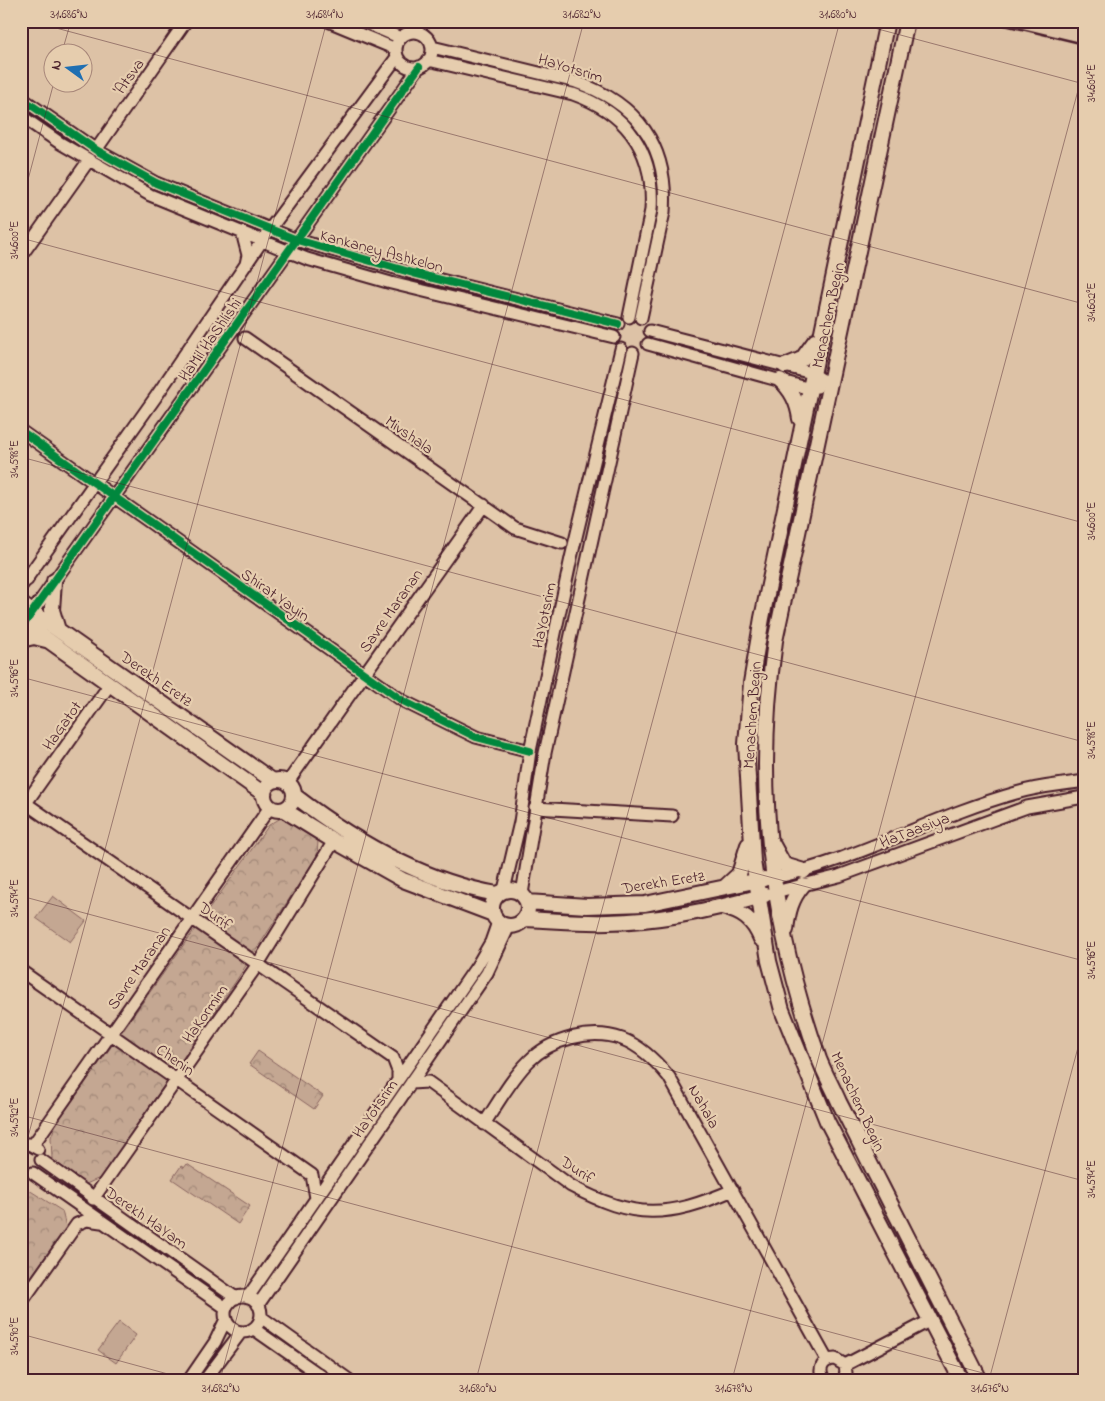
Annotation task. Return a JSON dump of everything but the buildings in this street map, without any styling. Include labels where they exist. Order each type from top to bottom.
[{"type":"main road","name":"Menachem Begin","points":[[887,24],[800,426],[762,618],[752,683],[746,744],[750,832],[758,897],[769,961],[782,1010],[827,1121],[962,1380]]},
{"type":"main road","name":"Menachem Begin","points":[[906,26],[775,641],[768,688],[765,745],[766,822],[775,892],[788,956],[820,1061],[862,1150],[980,1380]]},
{"type":"main road","points":[[785,366],[802,359],[816,340],[822,324]]},
{"type":"main road","points":[[780,380],[794,398],[799,412],[800,426]]},
{"type":"main road","points":[[21,640],[54,635],[52,610],[54,581]]},
{"type":"main road","name":"Derekh Eretz","points":[[24,618],[54,635],[272,781]]},
{"type":"main road","name":"Derekh Eretz","points":[[54,635],[110,684],[264,794]]},
{"type":"main road","points":[[281,780],[288,782],[293,788],[295,796],[323,818],[407,867],[466,888],[501,892],[513,890],[525,898],[528,911],[524,919],[518,924],[500,920],[403,880],[265,801],[264,794],[267,786],[272,781],[281,780]]},
{"type":"main road","points":[[277,808],[291,804],[295,796]]},
{"type":"main road","points":[[766,822],[778,857],[784,865],[804,878],[794,895],[790,907],[786,930],[788,956]]},
{"type":"main road","points":[[722,888],[732,882],[742,868],[750,832]]},
{"type":"main road","name":"Derekh Eretz","points":[[525,898],[587,906],[645,904],[773,878]]},
{"type":"main road","points":[[500,920],[492,905],[501,892]]},
{"type":"main road","name":"HaTaasiya","points":[[758,897],[775,892]]},
{"type":"main road","name":"Derekh Eretz","points":[[524,919],[607,922],[656,918],[722,906],[758,897]]},
{"type":"main road","points":[[722,906],[744,914],[752,921],[769,961]]},
{"type":"street","name":"'Atsva","points":[[96,150],[186,21]]},
{"type":"street","points":[[328,21],[397,53],[408,67],[424,64],[432,47],[428,38],[417,32],[410,32],[401,38],[397,53]]},
{"type":"street","points":[[361,21],[401,38]]},
{"type":"street","name":"HaYotsrim","points":[[432,47],[576,82],[598,90],[617,100],[634,115],[658,155],[664,175],[665,195],[664,212],[641,318]]},
{"type":"street","name":"HaMil HaShlishi","points":[[23,582],[270,229],[397,53]]},
{"type":"street","name":"HaMil HaShlishi","points":[[24,618],[54,581],[227,340],[287,251],[297,240],[424,64]]},
{"type":"street","name":"HaYotsrim","points":[[424,64],[573,94],[593,101],[609,110],[624,124],[638,142],[646,159],[651,177],[652,195],[651,210],[629,317]]},
{"type":"street","name":"Kankaney Ashkelon","points":[[21,98],[96,150],[156,183],[297,240],[413,274],[618,324]]},
{"type":"street","name":"Kankaney Ashkelon","points":[[21,116],[89,160],[150,195],[307,259],[391,283],[614,337]]},
{"type":"street","points":[[21,256],[89,160]]},
{"type":"street","points":[[247,220],[281,214]]},
{"type":"street","points":[[312,217],[311,233],[315,246]]},
{"type":"street","points":[[242,232],[248,255],[246,265]]},
{"type":"street","points":[[273,273],[286,264],[307,259]]},
{"type":"street","points":[[650,331],[648,344],[644,348],[633,352],[621,349],[614,337],[618,324],[629,317],[641,318],[650,331],[812,373],[830,385]]},
{"type":"street","points":[[227,340],[245,338],[240,320]]},
{"type":"street","name":"Mivshala","points":[[245,338],[522,532],[562,543]]},
{"type":"street","points":[[648,344],[809,388],[830,385]]},
{"type":"street","name":"HaYotsrim","points":[[501,892],[520,822],[530,751],[571,558],[621,349]]},
{"type":"street","name":"HaYotsrim","points":[[525,898],[535,808],[633,352]]},
{"type":"street","name":"Shirat Yayin","points":[[21,431],[403,701],[451,726],[476,736],[530,751]]},
{"type":"street","name":"Savre Maranan","points":[[288,782],[484,505]]},
{"type":"street","points":[[571,558],[562,543],[577,534]]},
{"type":"street","name":"HaGatot","points":[[23,804],[110,684]]},
{"type":"street","name":"HaTaasiya","points":[[775,892],[834,862],[983,803],[1040,787],[1084,781]]},
{"type":"street","name":"HaTaasiya","points":[[773,878],[804,878],[865,867],[1027,807],[1084,797]]},
{"type":"street","name":"Durif","points":[[23,804],[192,918],[393,1058]]},
{"type":"street","name":"Savre Maranan","points":[[33,1146],[192,918],[277,808]]},
{"type":"street","points":[[535,808],[672,816]]},
{"type":"street","name":"HaKormim","points":[[93,1198],[258,964],[334,841]]},
{"type":"street","name":"HaYotsrim","points":[[242,1297],[316,1198],[485,954],[500,920]]},
{"type":"street","name":"HaYotsrim","points":[[260,1311],[411,1083],[487,973],[500,920]]},
{"type":"street","name":"Chenin","points":[[21,971],[312,1175]]},
{"type":"street","name":"Nahala","points":[[484,1124],[520,1071],[540,1052],[552,1045],[580,1036],[596,1035],[620,1039],[644,1052],[669,1077],[827,1360]]},
{"type":"street","points":[[398,1080],[398,1071],[393,1058],[416,1054]]},
{"type":"street","points":[[411,1083],[428,1082],[425,1063]]},
{"type":"street","name":"Durif","points":[[428,1082],[571,1186],[595,1199],[618,1207],[638,1211],[670,1211],[703,1203],[733,1190]]},
{"type":"street","points":[[21,1144],[33,1146],[39,1152],[41,1160],[39,1167],[27,1173]]},
{"type":"street","name":"Derekh HaYam","points":[[41,1160],[93,1198],[242,1297]]},
{"type":"street","points":[[316,1198],[312,1175],[335,1171]]},
{"type":"street","name":"Derekh HaYam","points":[[27,1173],[103,1222],[226,1314]]},
{"type":"street","points":[[74,1202],[77,1224]]},
{"type":"street","points":[[21,1302],[77,1224],[86,1220],[103,1222]]},
{"type":"street","points":[[189,1380],[215,1342],[226,1314],[242,1297],[349,1380]]},
{"type":"street","points":[[254,1329],[260,1311]]},
{"type":"street","points":[[226,1314],[230,1327],[241,1332],[254,1329],[327,1380]]},
{"type":"street","points":[[845,1365],[930,1320]]},
{"type":"street","points":[[205,1380],[241,1332]]},
{"type":"street","points":[[824,1380],[821,1370],[827,1360],[835,1359],[845,1365]]},
{"type":"street","points":[[843,1380],[846,1373],[845,1365]]},
{"type":"green space","points":[[281,818],[318,841],[317,856],[236,981],[100,1178],[86,1184],[52,1159],[51,1137],[56,1124],[269,825]]},
{"type":"green space","points":[[53,896],[86,921],[70,942],[36,918]]},
{"type":"green space","points":[[258,1051],[323,1096],[314,1109],[249,1064]]},
{"type":"green space","points":[[187,1164],[250,1206],[238,1224],[172,1179],[181,1166],[184,1168]]},
{"type":"green space","points":[[29,1190],[62,1211],[66,1227],[21,1291],[21,1192]]},
{"type":"green space","points":[[119,1322],[136,1335],[116,1363],[98,1350]]},
{"type":"railway","points":[[988,21],[1084,44]]},
{"type":"cycle path","points":[[21,628],[419,67]]},
{"type":"cycle path","points":[[21,98],[96,150],[156,183],[297,240],[413,273],[618,324]]},
{"type":"cycle path","points":[[21,431],[403,701],[476,737],[530,751]]}]
